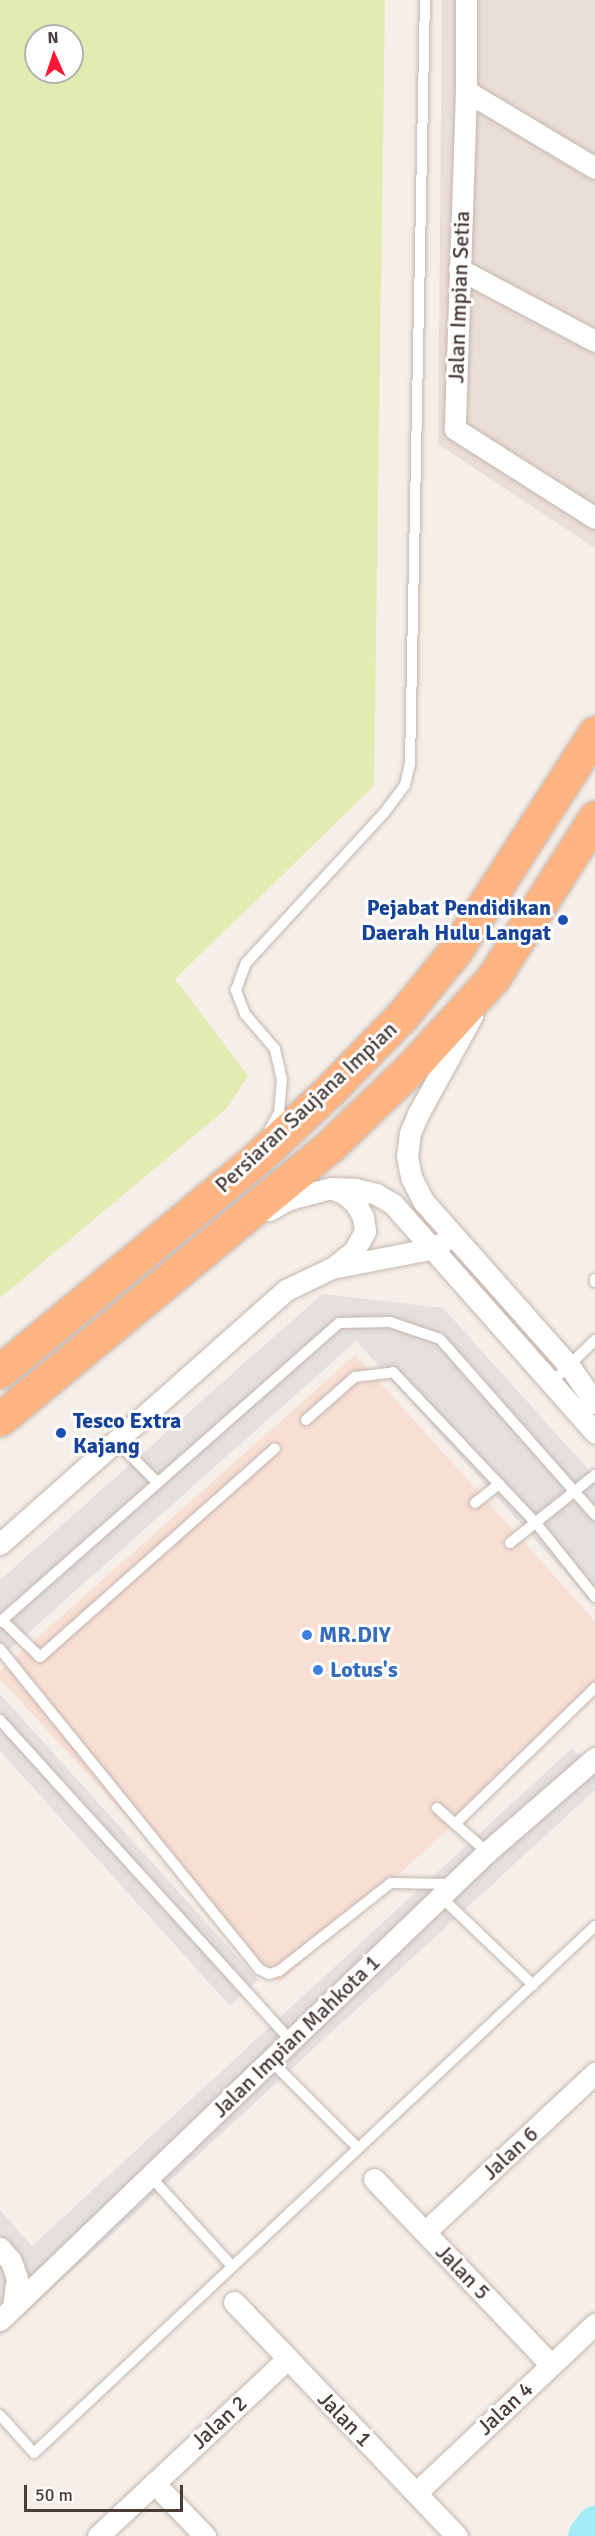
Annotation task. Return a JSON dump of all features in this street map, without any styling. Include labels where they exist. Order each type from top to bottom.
[{"type":"highway","name":"Persiaran Saujana Impian","points":[[0,1371],[253,1162],[329,1091],[403,1015],[455,951],[595,733]]},
{"type":"highway","name":"Persiaran Saujana Impian","points":[[0,1419],[224,1236],[331,1145],[413,1066],[493,978],[595,818]]},
{"type":"street","name":"Jalan Impian Setia","points":[[466,0],[466,91],[455,429],[595,519]]},
{"type":"street","points":[[466,91],[595,168]]},
{"type":"street","points":[[459,270],[595,342]]},
{"type":"street","points":[[493,978],[418,1114],[410,1133],[407,1155],[411,1177],[424,1202],[570,1367],[595,1403]]},
{"type":"street","points":[[0,1544],[286,1290],[333,1267],[354,1251],[365,1231],[363,1217],[356,1204],[345,1194],[331,1188]]},
{"type":"street","points":[[224,1236],[289,1199],[331,1188],[355,1189],[376,1194],[400,1210],[435,1248],[595,1432]]},
{"type":"street","points":[[333,1267],[435,1248],[453,1234]]},
{"type":"street","name":"Jalan Impian Mahkota 1","points":[[7,2314],[487,1852],[595,1758]]},
{"type":"street","name":"Jalan 6","points":[[425,2232],[595,2073]]},
{"type":"street","name":"Jalan 5","points":[[374,2179],[551,2365]]},
{"type":"street","points":[[6,2254],[33,2270],[51,2273]]},
{"type":"street","points":[[6,2254],[17,2278],[7,2314]]},
{"type":"street","name":"Jalan 1","points":[[234,2302],[457,2536]]},
{"type":"street","name":"Jalan 4","points":[[416,2493],[595,2324]]},
{"type":"street","name":"Jalan 2","points":[[98,2536],[288,2358]]},
{"type":"street","points":[[154,2483],[205,2536]]},
{"type":"lane","points":[[253,1162],[279,1113],[282,1080],[275,1049],[245,1014],[236,990],[246,963],[384,813],[405,785],[410,764],[425,0]]},
{"type":"lane","points":[[275,1448],[40,1657],[1,1621],[339,1323],[390,1322],[440,1340],[595,1515]]},
{"type":"lane","points":[[552,1383],[595,1340]]},
{"type":"lane","points":[[306,1420],[355,1377],[393,1372],[536,1523],[595,1597]]},
{"type":"lane","points":[[116,1441],[158,1483]]},
{"type":"lane","points":[[510,1543],[595,1475]]},
{"type":"lane","points":[[475,1503],[499,1484]]},
{"type":"lane","points":[[0,1649],[259,1970],[269,1974],[279,1971],[391,1883],[447,1890],[533,1985]]},
{"type":"lane","points":[[456,1823],[595,1688]]},
{"type":"lane","points":[[0,1720],[291,2041]]},
{"type":"lane","points":[[437,1808],[487,1852]]},
{"type":"lane","points":[[0,2415],[34,2453],[595,1926]]},
{"type":"lane","points":[[271,2061],[358,2148]]},
{"type":"lane","points":[[150,2176],[232,2266]]},
{"type":"shaded area","points":[[442,0],[595,0],[595,548],[438,444]]},
{"type":"shaded area","points":[[322,1294],[443,1308],[595,1477],[595,1606],[356,1341],[0,1658],[0,1580]]},
{"type":"shaded area","name":"Lotus's","points":[[355,1355],[595,1621],[595,1696],[279,1983],[0,1679],[0,1671]]},
{"type":"shaded area","points":[[0,1694],[258,1980],[230,2006],[0,1751]]},
{"type":"shaded area","points":[[571,1749],[595,1764],[595,1790],[0,2337],[0,2210],[32,2246]]},
{"type":"green space","points":[[0,0],[385,0],[374,786],[175,979],[248,1076],[226,1109],[0,1298]]},
{"type":"waterway","points":[[587,2536],[595,2525]]},
{"type":"place","name":"Pejabat Pendidikan Daerah Hulu Langat","points":[[563,920]]},
{"type":"place","name":"Tesco Extra Kajang","points":[[61,1433]]},
{"type":"place","name":"MR.DIY","points":[[307,1635]]},
{"type":"place","name":"Lotus's","points":[[318,1670]]}]
